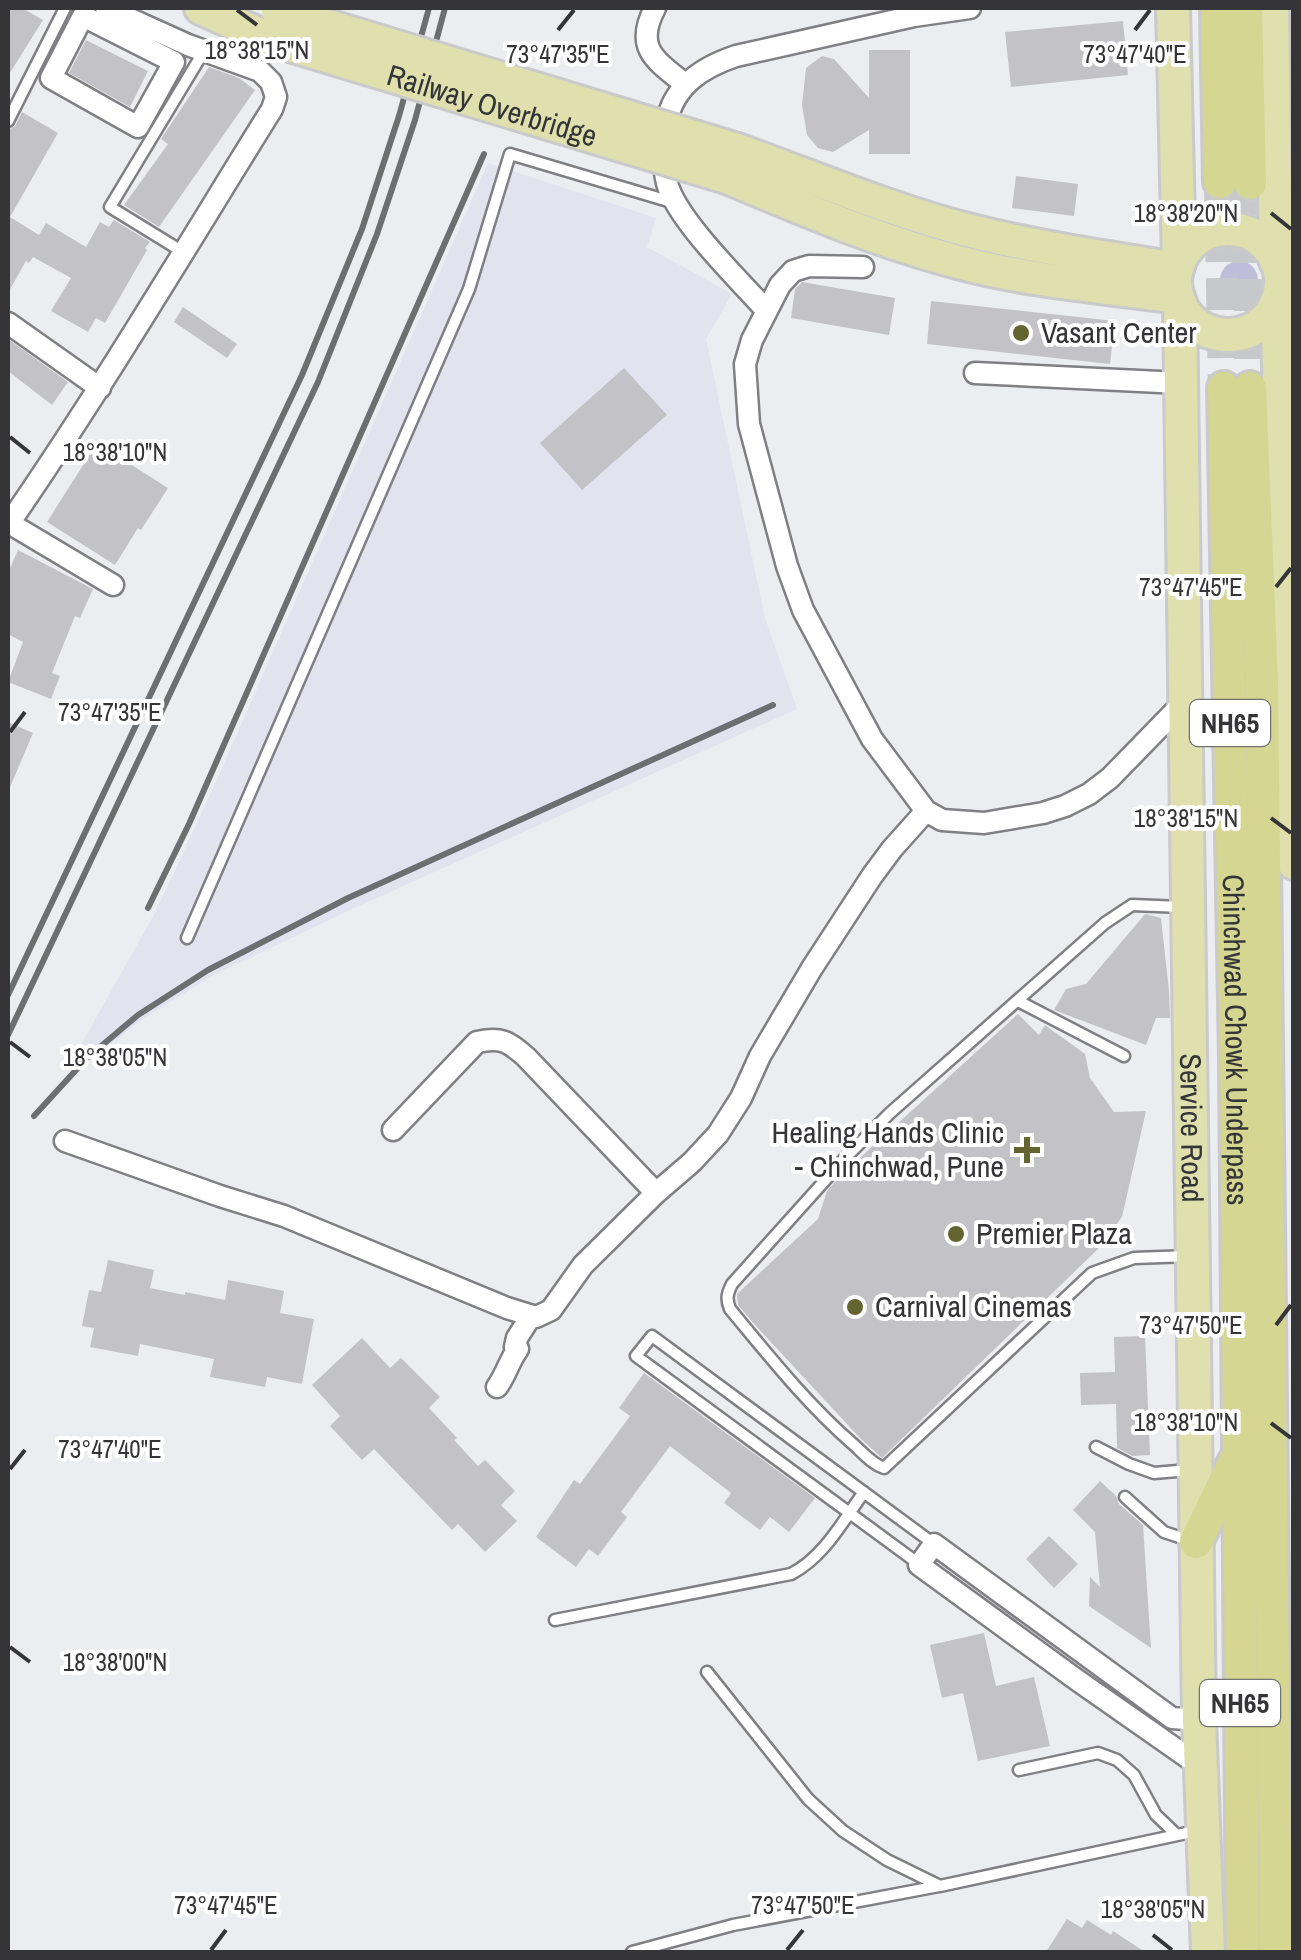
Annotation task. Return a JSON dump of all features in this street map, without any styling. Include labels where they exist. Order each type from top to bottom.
[{"type":"highway","points":[[1217,8],[1235,182],[1246,8]]},
{"type":"highway","name":"Chinchwad Chowk Underpass","points":[[1238,1454],[1236,1058],[1262,383]]},
{"type":"highway","name":"Chinchwad Chowk Underpass","points":[[1262,383],[1272,1618]]},
{"type":"highway","points":[[1196,1542],[1238,1454]]},
{"type":"highway","name":"NH65","points":[[1238,1454],[1243,1952]]},
{"type":"highway","points":[[1272,1618],[1294,1524]]},
{"type":"highway","name":"NH65","points":[[1272,1618],[1276,1952]]},
{"type":"main road","name":"Railway Overbridge","points":[[201,8],[271,19],[732,164],[883,240],[960,262],[1032,278],[1178,283]]},
{"type":"main road","name":"Service Road","points":[[1174,8],[1200,1766],[1190,1832],[1208,1952]]},
{"type":"main road","points":[[1272,8],[1284,115],[1282,281],[1262,383],[1288,472],[1294,864]]},
{"type":"main road","points":[[1226,230],[1256,238],[1271,252],[1282,281],[1267,318],[1240,334],[1230,335],[1200,326],[1185,312],[1178,283],[1190,246],[1206,234],[1226,230]]},
{"type":"street","points":[[106,8],[123,26],[174,62],[138,127],[51,78],[83,16],[123,26],[260,71],[271,82],[276,97],[100,388],[8,524],[113,585]]},
{"type":"street","points":[[766,310],[694,228],[668,184],[663,146],[669,112],[685,84],[713,64],[736,56],[912,12],[970,8]]},
{"type":"street","points":[[650,11],[645,33],[648,48],[660,64],[685,84]]},
{"type":"street","points":[[863,266],[809,266],[793,271],[766,310],[748,352],[745,390],[749,424],[787,566],[803,610],[872,739],[926,811],[942,820],[984,822],[1043,812],[1089,794],[1110,778],[1186,700]]},
{"type":"street","points":[[8,324],[100,388]]},
{"type":"street","points":[[976,372],[1181,383]]},
{"type":"street","points":[[66,1141],[284,1216],[507,1308],[536,1316],[550,1310],[584,1265],[718,1134],[812,968],[872,876],[926,811]]},
{"type":"street","points":[[393,1130],[478,1042],[495,1038],[526,1057],[656,1193]]},
{"type":"street","points":[[498,1387],[518,1349],[517,1338],[531,1316]]},
{"type":"street","points":[[1199,1720],[1172,1718],[934,1544],[920,1565],[1200,1766]]},
{"type":"street","points":[[1077,1680],[1092,1659]]},
{"type":"lane","points":[[8,121],[65,8]]},
{"type":"lane","points":[[183,252],[110,208],[204,52]]},
{"type":"lane","points":[[187,938],[469,289],[510,154],[676,203]]},
{"type":"lane","points":[[1188,908],[1132,905],[1121,911],[890,1113],[846,1157],[727,1293],[730,1310],[782,1372],[841,1434],[884,1468],[1092,1273],[1134,1258],[1193,1256]]},
{"type":"lane","points":[[1018,1001],[1124,1056]]},
{"type":"lane","points":[[920,1565],[636,1356],[652,1336],[934,1544]]},
{"type":"lane","points":[[1096,1447],[1154,1473],[1196,1469]]},
{"type":"lane","points":[[556,1620],[791,1574],[820,1554],[864,1492]]},
{"type":"lane","points":[[1125,1498],[1164,1532],[1196,1542]]},
{"type":"lane","points":[[707,1672],[808,1799],[842,1831],[887,1860],[940,1886]]},
{"type":"lane","points":[[1019,1770],[1098,1754],[1117,1760],[1134,1775],[1156,1815],[1190,1832]]},
{"type":"lane","points":[[632,1952],[734,1925],[1190,1832]]},
{"type":"shaded area","points":[[488,163],[656,218],[647,247],[732,294],[706,339],[765,618],[797,709],[212,976],[140,1021],[91,1060],[78,1050],[156,911],[214,786]]},
{"type":"shaded area","points":[[1239,261],[1252,267],[1258,280],[1252,293],[1239,299],[1226,293],[1220,280],[1226,267]]},
{"type":"building","points":[[8,8],[22,8],[43,20],[8,76]]},
{"type":"building","points":[[1123,21],[1128,75],[1011,87],[1005,32]]},
{"type":"building","points":[[86,40],[148,71],[130,107],[69,73]]},
{"type":"building","points":[[869,50],[910,50],[910,154],[869,154],[869,130],[833,152],[818,148],[807,135],[802,105],[806,68],[822,56],[834,59],[869,98]]},
{"type":"building","points":[[209,67],[239,78],[255,90],[159,227],[124,205],[168,144],[161,139]]},
{"type":"building","points":[[22,112],[58,133],[10,217],[39,235],[46,223],[86,247],[100,222],[109,227],[114,220],[150,242],[105,323],[96,318],[88,332],[51,311],[71,278],[33,257],[29,263],[26,261],[8,293],[8,130],[15,126]]},
{"type":"building","points":[[1016,176],[1078,184],[1074,216],[1012,208]]},
{"type":"building","points":[[802,282],[895,298],[889,335],[791,318],[795,289]]},
{"type":"building","name":"Vasant Center","points":[[931,301],[1115,321],[1110,364],[927,344]]},
{"type":"building","points":[[183,307],[237,344],[227,358],[174,322]]},
{"type":"building","points":[[8,339],[68,382],[52,405],[8,371]]},
{"type":"building","points":[[624,368],[667,415],[582,490],[540,443]]},
{"type":"building","points":[[97,443],[168,488],[115,565],[47,522]]},
{"type":"building","points":[[18,550],[93,589],[80,618],[75,616],[52,673],[60,676],[51,699],[8,682],[23,642],[8,634],[8,573]]},
{"type":"building","points":[[8,722],[33,733],[8,792]]},
{"type":"building","points":[[1145,914],[1161,918],[1170,1018],[1156,1018],[1146,1045],[1054,1010],[1066,989],[1086,984]]},
{"type":"building","name":"Premier Plaza","points":[[1018,1014],[1039,1035],[1045,1025],[1085,1054],[1090,1078],[1114,1112],[1146,1111],[1122,1217],[1098,1249],[882,1458],[755,1325],[738,1305],[737,1294],[818,1219],[827,1191],[840,1176]]},
{"type":"building","points":[[108,1260],[154,1270],[150,1288],[185,1295],[225,1300],[228,1280],[284,1291],[280,1313],[314,1319],[302,1384],[267,1377],[265,1387],[210,1377],[214,1359],[140,1344],[138,1356],[90,1347],[94,1328],[82,1326],[89,1290],[101,1292]]},
{"type":"building","points":[[1145,1336],[1150,1455],[1132,1456],[1117,1448],[1116,1404],[1081,1405],[1080,1373],[1115,1372],[1114,1337]]},
{"type":"building","points":[[362,1338],[390,1368],[401,1358],[440,1397],[429,1408],[457,1438],[454,1440],[478,1466],[485,1460],[515,1491],[501,1505],[517,1521],[485,1552],[458,1524],[452,1530],[374,1449],[362,1460],[330,1426],[340,1416],[312,1385]]},
{"type":"building","points":[[644,1373],[815,1498],[789,1532],[770,1517],[760,1530],[724,1503],[731,1493],[670,1446],[621,1512],[627,1517],[598,1556],[589,1549],[576,1567],[536,1537],[574,1480],[580,1484],[630,1416],[619,1408]]},
{"type":"building","points":[[1100,1481],[1143,1525],[1151,1648],[1089,1606],[1090,1577],[1100,1587],[1095,1532],[1073,1510]]},
{"type":"building","points":[[1049,1536],[1078,1564],[1054,1588],[1026,1559]]},
{"type":"building","points":[[984,1633],[996,1686],[1034,1677],[1050,1746],[978,1761],[963,1693],[942,1698],[930,1645]]},
{"type":"building","points":[[1067,1919],[1082,1928],[1087,1920],[1111,1935],[1113,1931],[1145,1952],[1046,1952]]},
{"type":"tunnel","points":[[1220,182],[1224,388]]},
{"type":"tunnel","points":[[1250,183],[1250,388]]},
{"type":"railway","points":[[8,995],[302,375],[362,229],[429,8]]},
{"type":"railway","points":[[8,1035],[318,382],[377,234],[415,120],[445,8]]},
{"type":"railway","points":[[148,908],[189,824],[484,154]]},
{"type":"railway","points":[[34,1116],[87,1058],[138,1015],[208,970],[348,898],[773,705]]},
{"type":"place","name":"Vasant Center","points":[[1021,333]]},
{"type":"place","name":"Healing Hands Clinic - Chinchwad, Pune","points":[[1027,1150]]},
{"type":"place","name":"Premier Plaza","points":[[956,1234]]},
{"type":"place","name":"Carnival Cinemas","points":[[855,1307]]}]
